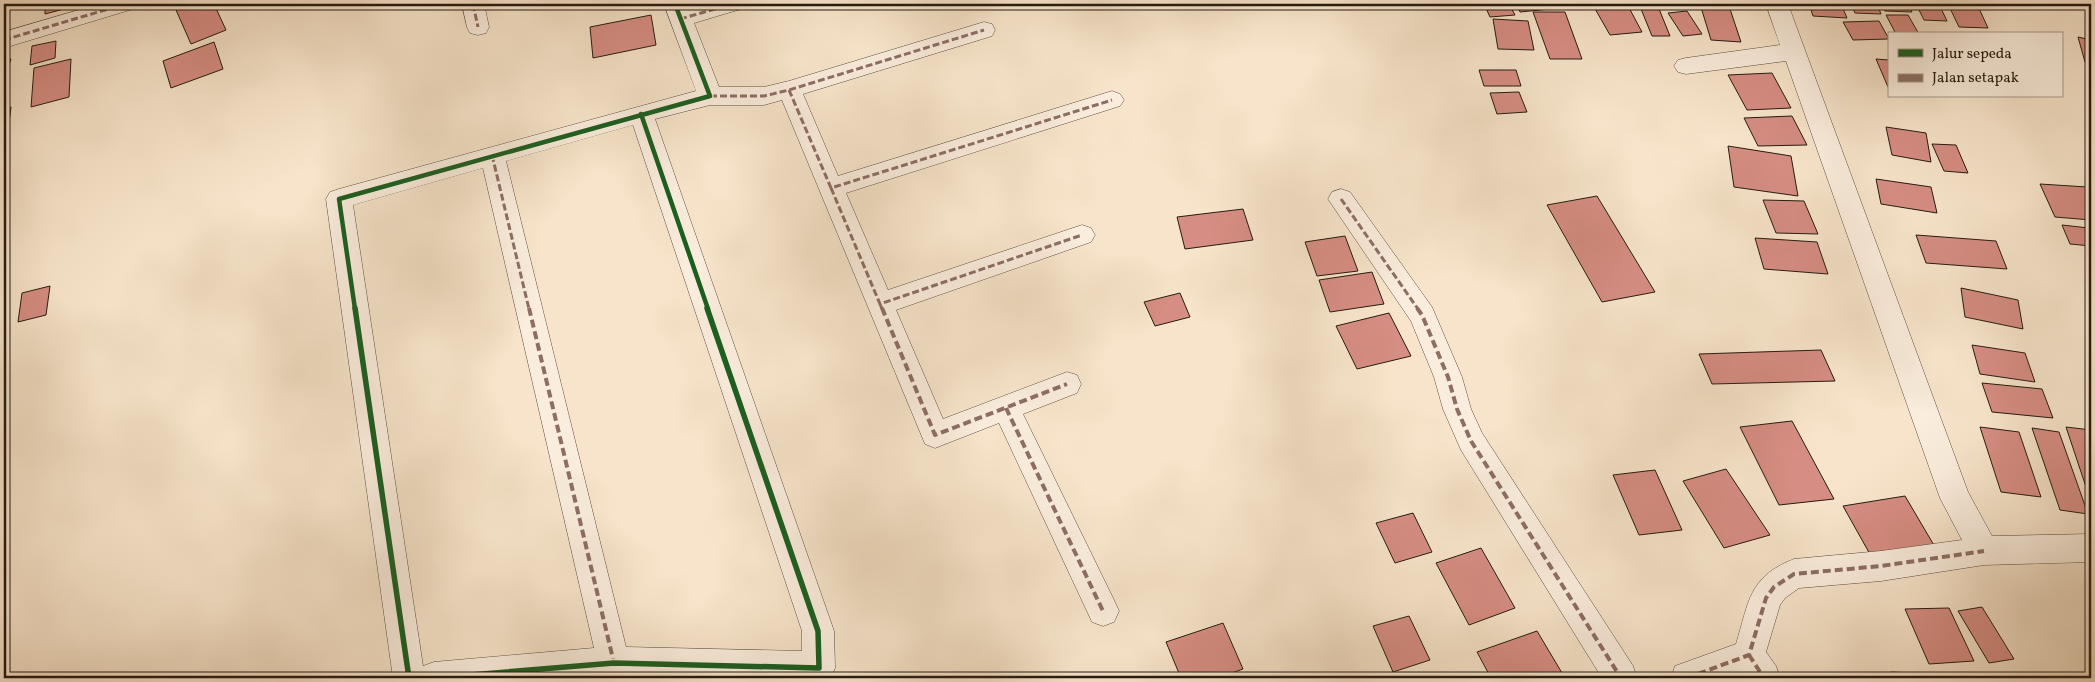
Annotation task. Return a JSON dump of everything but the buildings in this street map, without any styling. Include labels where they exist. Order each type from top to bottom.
[{"type":"street","points":[[4,40],[125,4]]},
{"type":"street","points":[[473,4],[478,27]]},
{"type":"street","points":[[710,96],[678,11],[733,4]]},
{"type":"street","points":[[1777,4],[1955,498],[1984,551]]},
{"type":"street","points":[[409,678],[339,200],[710,96],[764,96],[789,90],[984,30]]},
{"type":"street","points":[[1686,66],[1795,51]]},
{"type":"street","points":[[789,90],[935,435],[1067,384]]},
{"type":"street","points":[[831,188],[1112,100]]},
{"type":"street","points":[[434,678],[614,664],[819,668],[818,631],[641,114]]},
{"type":"street","points":[[492,156],[614,664]]},
{"type":"street","points":[[1341,199],[1422,315],[1448,377],[1457,409],[1471,441],[1621,678]]},
{"type":"street","points":[[880,304],[1082,235]]},
{"type":"street","points":[[1006,408],[1103,611]]},
{"type":"street","points":[[1687,678],[1737,661],[1756,666],[1766,598],[1774,587],[1794,574],[1881,566],[1984,551],[2091,548]]},
{"type":"marked path","points":[[4,40],[125,4]]},
{"type":"marked path","points":[[473,4],[478,27]]},
{"type":"marked path","points":[[680,19],[733,4]]},
{"type":"marked path","points":[[710,96],[764,96],[789,90],[984,30]]},
{"type":"marked path","points":[[789,90],[831,188],[1112,100]]},
{"type":"marked path","points":[[492,155],[614,663]]},
{"type":"marked path","points":[[831,188],[880,304],[1082,235]]},
{"type":"marked path","points":[[1341,199],[1422,315],[1448,377],[1457,409],[1471,441],[1621,678]]},
{"type":"marked path","points":[[880,304],[935,435],[1067,384]]},
{"type":"marked path","points":[[1006,408],[1103,611]]},
{"type":"marked path","points":[[1687,678],[1749,655],[1766,598],[1774,587],[1794,574],[1881,566],[1984,551]]},
{"type":"marked path","points":[[1749,655],[1764,678]]},
{"type":"cycle path","points":[[409,678],[339,199],[710,96],[675,4]]},
{"type":"cycle path","points":[[434,678],[614,663],[819,668],[818,631],[641,114]]}]
